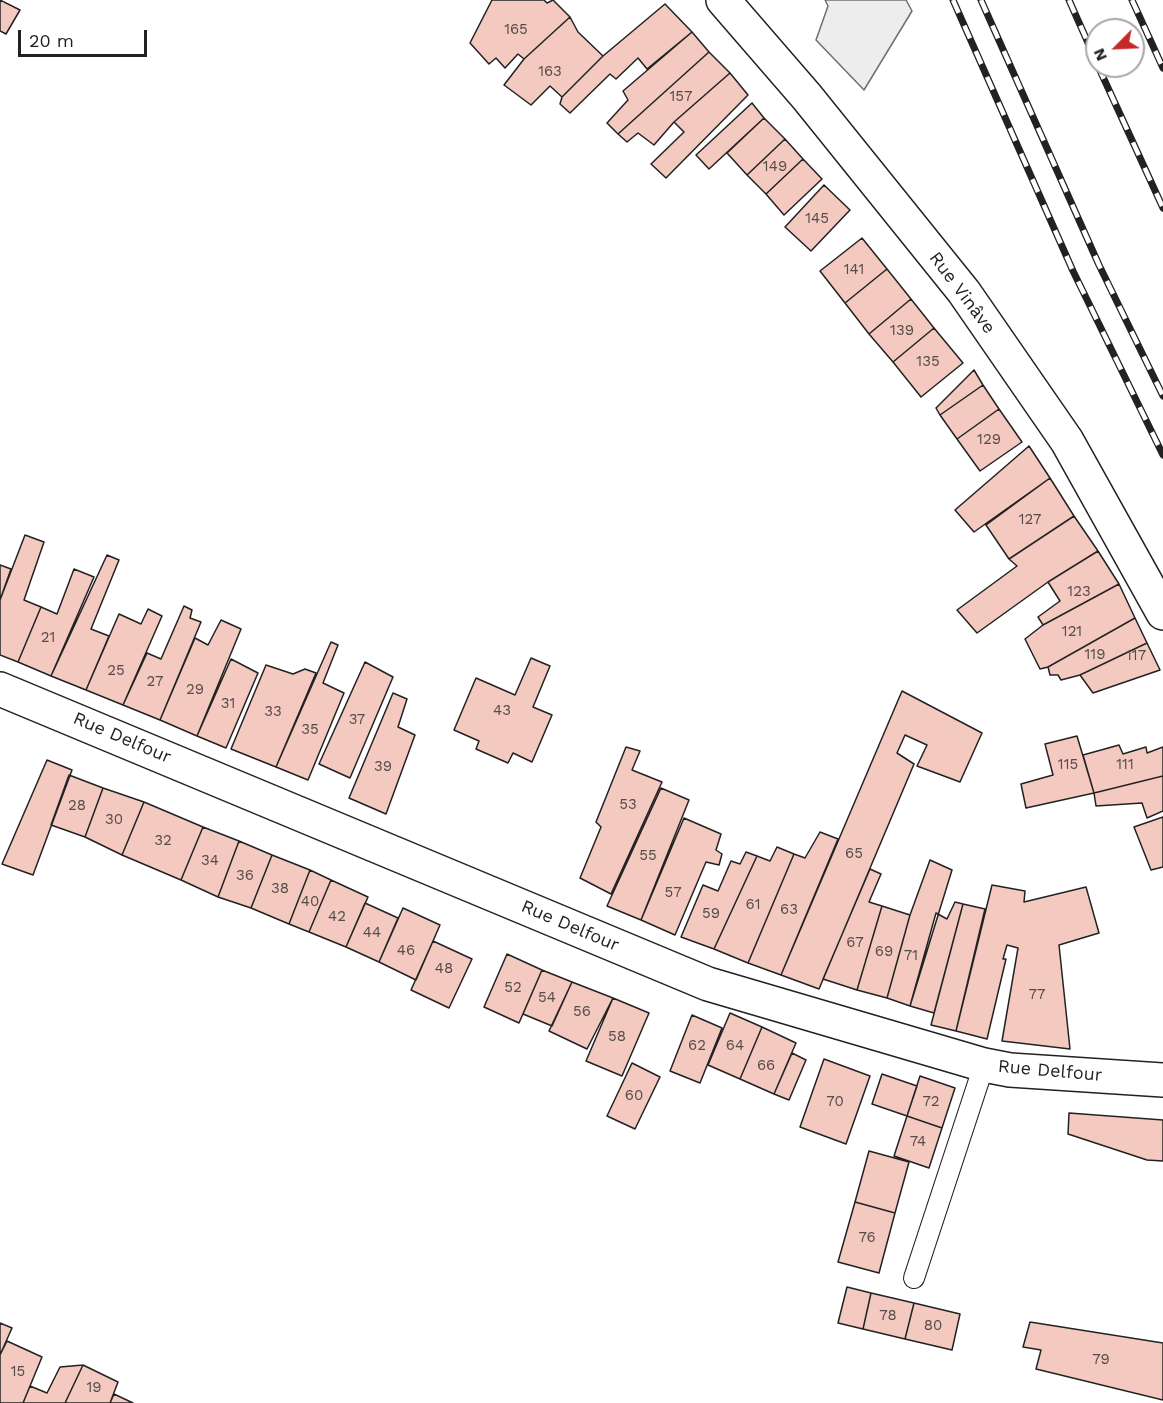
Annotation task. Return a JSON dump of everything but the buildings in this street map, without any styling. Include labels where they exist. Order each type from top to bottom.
[{"type":"street","name":"Rue Vinâve","points":[[723,0],[807,97],[964,292],[1067,441],[1134,557],[1163,613]]},
{"type":"street","name":"Rue Delfour","points":[[0,689],[708,984],[984,1065],[1010,1070],[1163,1080]]},
{"type":"lane","points":[[914,1278],[984,1065]]},
{"type":"shaded area","points":[[825,0],[906,0],[912,11],[864,90],[816,40],[828,6]]},
{"type":"railway","points":[[953,0],[1073,271],[1163,455]]},
{"type":"railway","points":[[981,0],[1099,265],[1163,396]]},
{"type":"railway","points":[[1069,0],[1085,36]]},
{"type":"railway","points":[[1132,0],[1163,68]]},
{"type":"railway","points":[[1103,78],[1163,208]]}]
